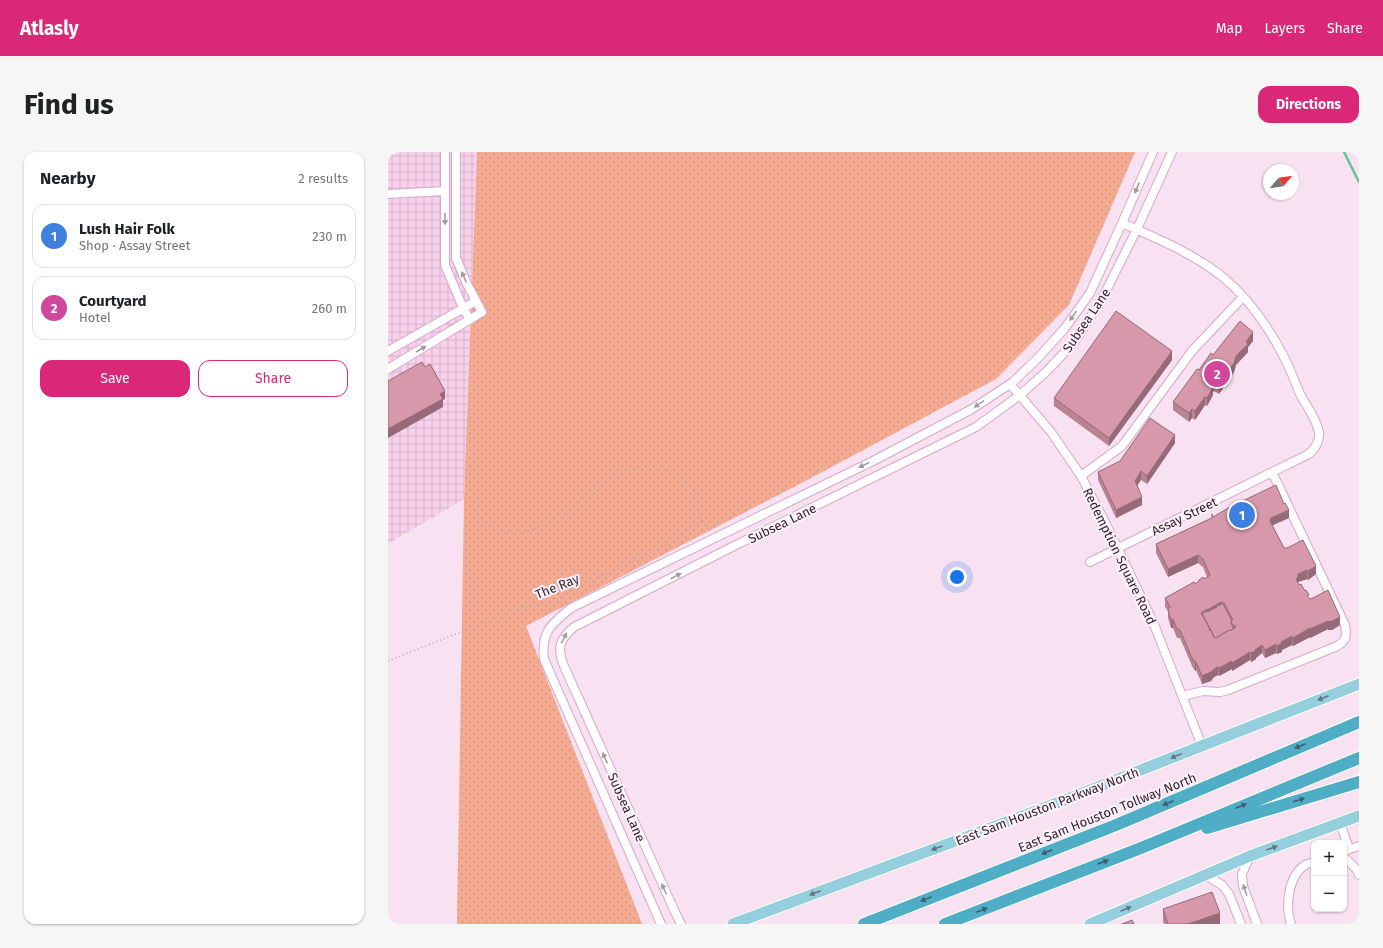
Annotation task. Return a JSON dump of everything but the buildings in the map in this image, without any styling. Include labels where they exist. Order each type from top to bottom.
[{"type":"highway","name":"East Sam Houston Tollway North","points":[[864,924],[1116,825],[1356,723]]},
{"type":"highway","points":[[945,924],[1140,848],[1359,758]]},
{"type":"highway","points":[[1140,848],[1359,782]]},
{"type":"main road","name":"East Sam Houston Parkway North","points":[[733,924],[1057,803],[1359,684]]},
{"type":"main road","points":[[1090,924],[1250,856],[1359,816]]},
{"type":"street","points":[[445,152],[445,265],[463,308],[470,320]]},
{"type":"street","points":[[388,369],[482,312],[456,258],[456,152]]},
{"type":"street","name":"Subsea Lane","points":[[661,924],[548,672],[544,659],[543,648],[545,636],[552,623],[571,608],[873,461],[964,413],[1010,384],[1038,358],[1065,328],[1090,293],[1152,152]]},
{"type":"street","name":"Subsea Lane","points":[[681,924],[671,905],[560,658],[560,650],[566,633],[734,546],[976,427],[1020,395],[1047,372],[1075,341],[1102,299],[1137,230],[1172,152]]},
{"type":"street","points":[[388,194],[445,192],[456,194]]},
{"type":"street","points":[[1081,476],[1122,446],[1192,351],[1243,296],[1224,278],[1199,260],[1177,248],[1122,223]]},
{"type":"street","name":"Assay Street","points":[[1090,562],[1311,453],[1317,443],[1319,436],[1318,429],[1284,358],[1258,314],[1243,296]]},
{"type":"street","points":[[388,351],[476,301]]},
{"type":"street","points":[[428,328],[435,341]]},
{"type":"street","points":[[396,347],[403,360]]},
{"type":"street","name":"Redemption Square Road","points":[[1010,384],[1051,432],[1081,476],[1118,548],[1155,628],[1202,746]]},
{"type":"street","points":[[1183,696],[1203,691],[1220,692],[1228,690],[1335,647],[1344,642],[1346,638],[1345,625],[1272,472]]},
{"type":"street","points":[[1340,823],[1344,840]]},
{"type":"street","points":[[1347,850],[1359,846]]},
{"type":"street","points":[[1250,856],[1242,874],[1243,886],[1257,924]]},
{"type":"street","points":[[1347,860],[1357,870],[1359,875]]},
{"type":"street","points":[[1291,924],[1288,904],[1289,893],[1296,875],[1305,866],[1311,863]]},
{"type":"street","points":[[1205,875],[1222,885],[1229,894],[1241,924]]},
{"type":"path","points":[[470,501],[484,522],[490,526],[504,532],[527,532],[544,525],[559,516],[614,473],[644,466],[654,467],[672,472],[686,482],[695,494],[698,511],[705,525],[710,528],[728,532]]},
{"type":"path","name":"The Ray","points":[[388,661],[521,608],[546,603],[558,598],[674,541],[702,520]]},
{"type":"shaded area","points":[[388,152],[477,152],[464,499],[388,544]]},
{"type":"shaded area","points":[[477,152],[1135,152],[1069,305],[996,379],[811,478],[526,626],[642,924],[457,924],[464,499]]},
{"type":"waterway","points":[[1344,152],[1359,182]]},
{"type":"place","name":"Courtyard","points":[[1217,374]]},
{"type":"place","name":"Lush Hair Folk","points":[[1242,515]]}]
